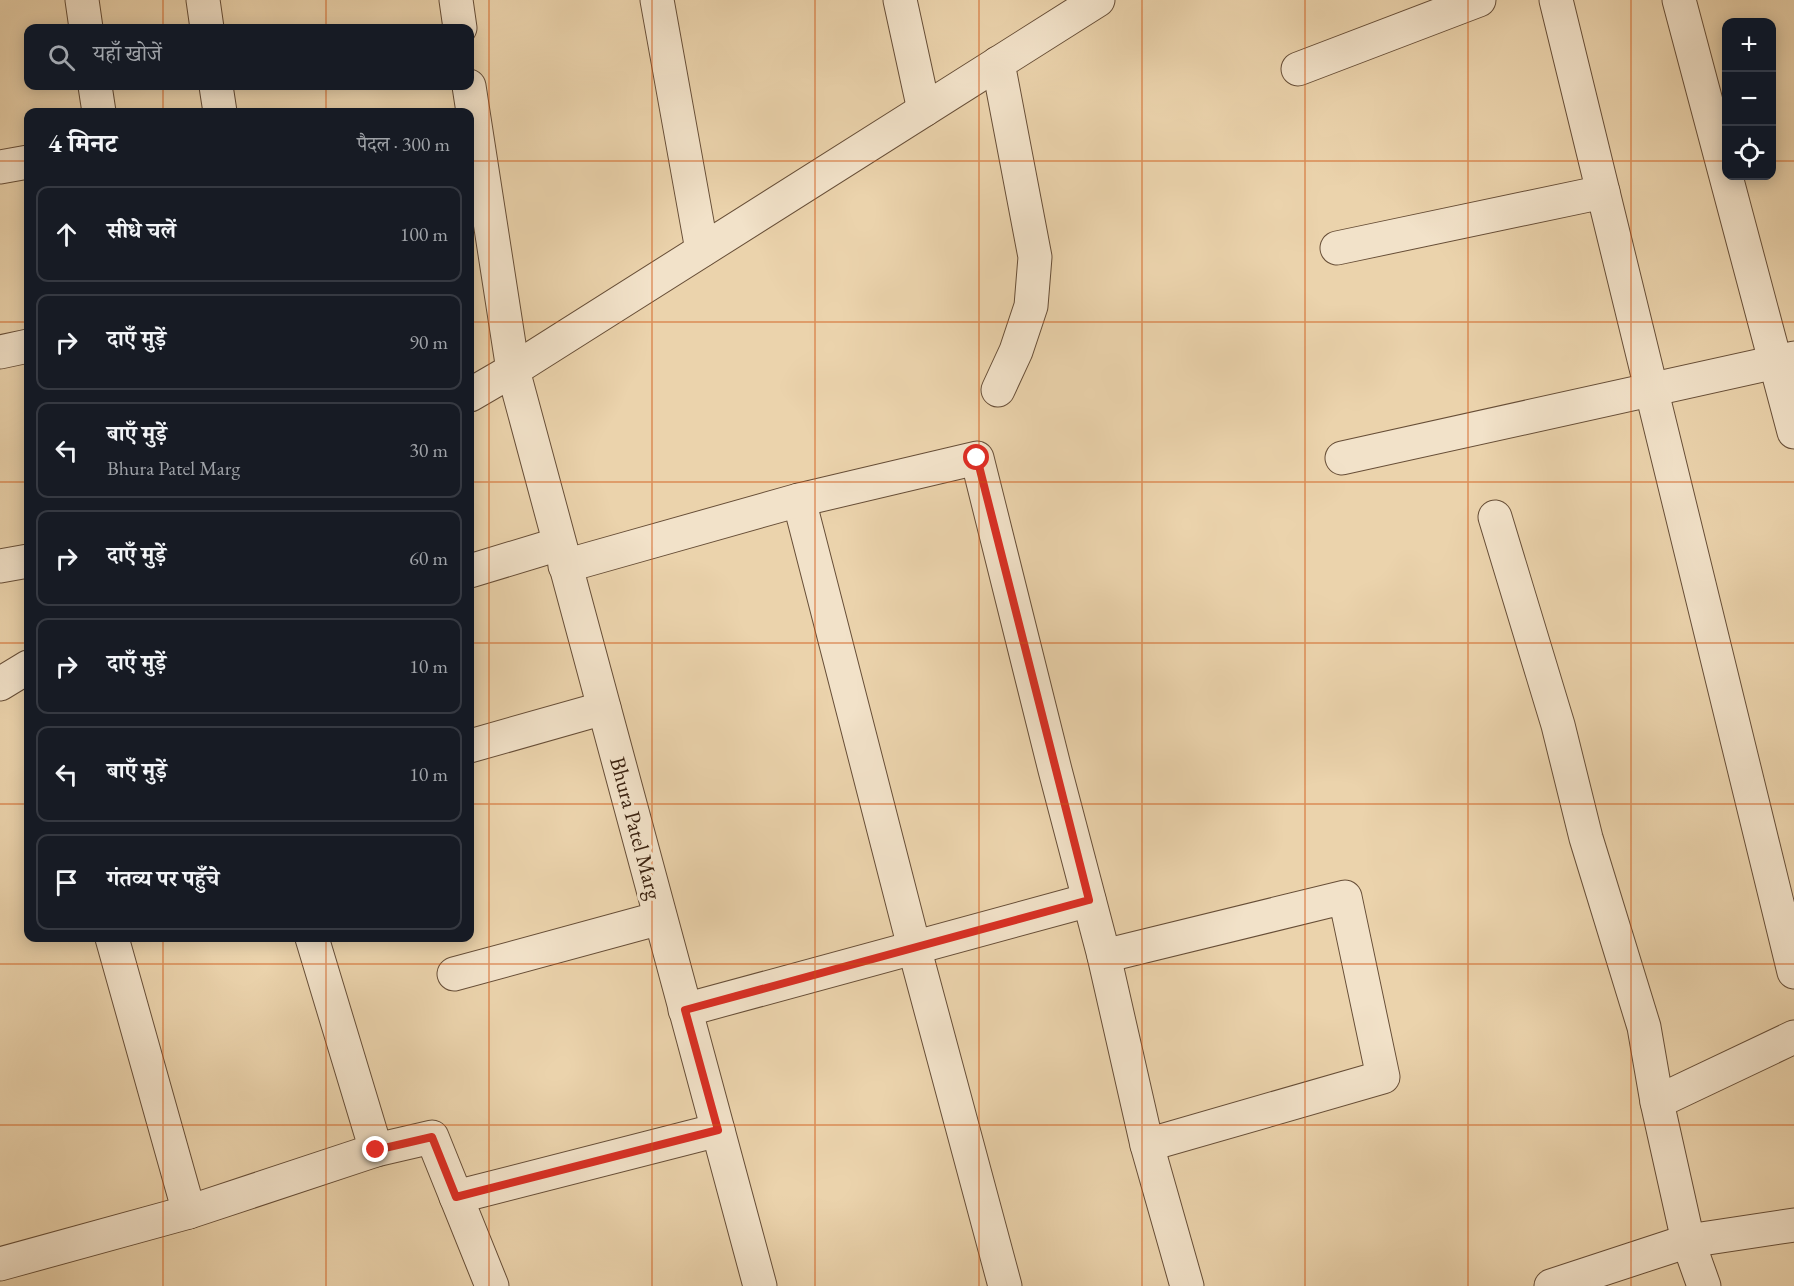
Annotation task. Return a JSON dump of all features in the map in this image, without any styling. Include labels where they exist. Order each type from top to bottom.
[{"type":"street","points":[[82,0],[85,24]]},
{"type":"street","points":[[203,0],[206,24]]},
{"type":"street","points":[[456,0],[459,24]]},
{"type":"street","points":[[657,0],[702,250]]},
{"type":"street","points":[[900,0],[924,110]]},
{"type":"street","points":[[474,392],[1098,0]]},
{"type":"street","points":[[1298,69],[1479,0]]},
{"type":"street","points":[[1556,0],[1794,972]]},
{"type":"street","points":[[1679,0],[1785,360],[1794,432]]},
{"type":"street","points":[[998,63],[1035,257],[1031,306],[1016,351],[998,390]]},
{"type":"street","points":[[96,90],[98,108]]},
{"type":"street","points":[[217,90],[219,108]]},
{"type":"street","name":"Bhura Patel Marg","points":[[470,90],[472,108]]},
{"type":"street","name":"Bhura Patel Marg","points":[[474,118],[513,369],[760,1286]]},
{"type":"street","points":[[0,167],[24,163]]},
{"type":"street","points":[[1337,248],[1603,192]]},
{"type":"street","points":[[0,352],[24,347]]},
{"type":"street","points":[[1342,458],[1785,360]]},
{"type":"street","points":[[474,570],[562,555],[977,458],[1104,956],[1148,1145],[1186,1286]]},
{"type":"street","points":[[799,500],[914,947],[1005,1286]]},
{"type":"street","points":[[1495,517],[1558,725],[1586,838],[1644,1027],[1657,1102],[1688,1242],[1704,1286]]},
{"type":"street","points":[[0,566],[24,562]]},
{"type":"street","points":[[0,684],[24,669]]},
{"type":"street","points":[[474,745],[604,708]]},
{"type":"street","points":[[1104,956],[1345,897],[1383,1077],[1148,1145]]},
{"type":"street","points":[[685,1010],[1089,900]]},
{"type":"street","points":[[454,974],[660,918]]},
{"type":"street","points":[[113,942],[189,1212]]},
{"type":"street","points":[[313,942],[376,1150]]},
{"type":"street","points":[[1657,1102],[1794,1036]]},
{"type":"street","points":[[456,1197],[718,1130]]},
{"type":"street","points":[[0,1264],[189,1212],[376,1150],[432,1137],[492,1286]]},
{"type":"street","points":[[1551,1286],[1688,1242],[1794,1225]]},
{"type":"route","points":[[376,1150],[432,1137],[456,1197],[718,1130],[685,1010],[1089,900],[977,458]]}]
